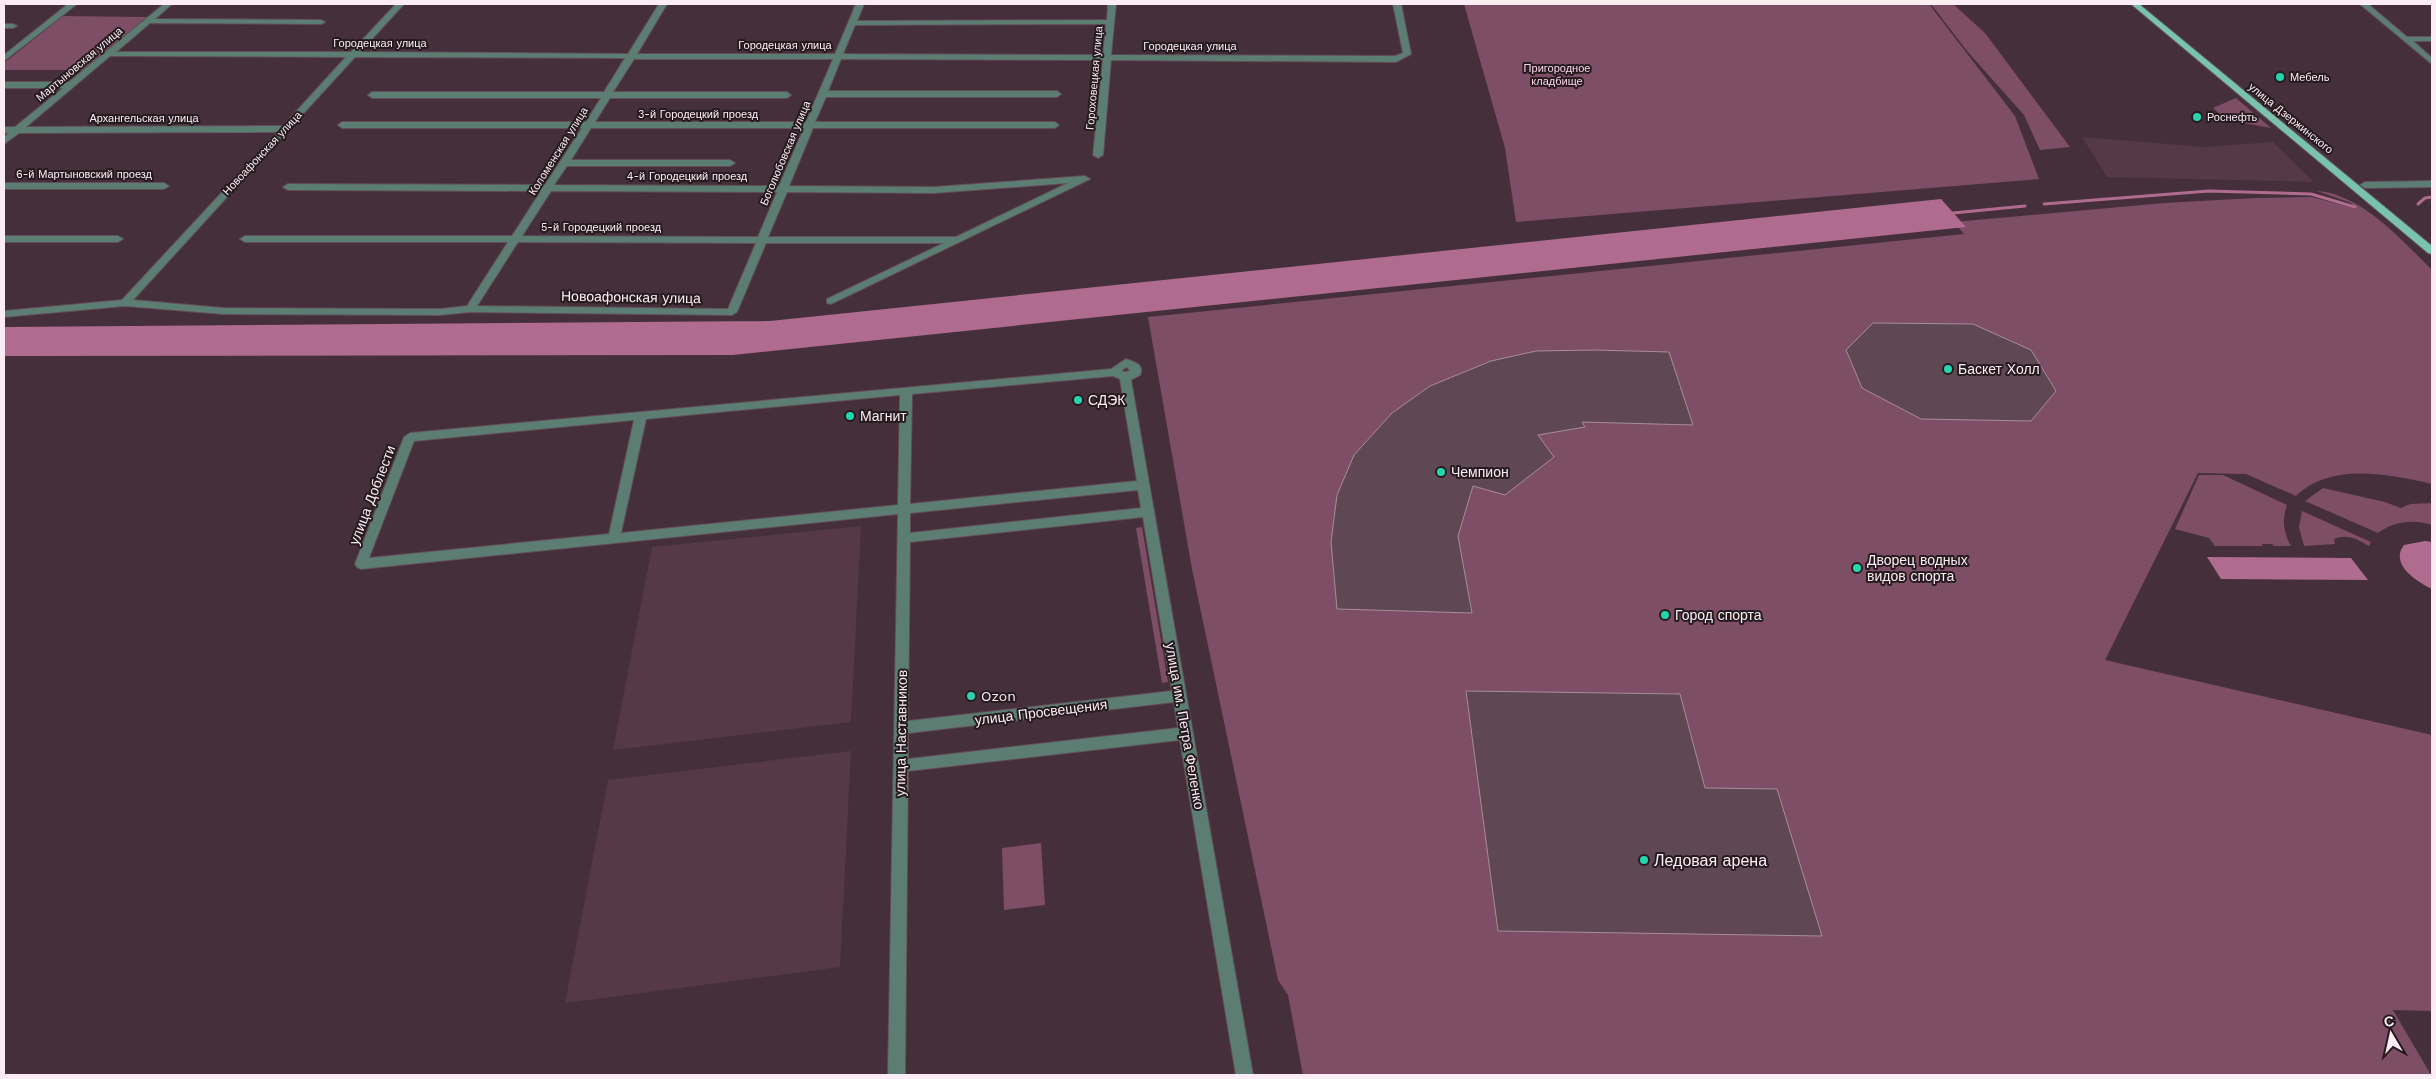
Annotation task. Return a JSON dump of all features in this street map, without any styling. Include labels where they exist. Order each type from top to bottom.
[{"type":"main road","name":"улица Дзержинского","points":[[2135,4],[2432,251]]},
{"type":"main road","name":"улица Дзержинского","points":[[2145,4],[2432,240]]},
{"type":"main road","points":[[2354,185],[2365,185]]},
{"type":"street","points":[[4,59],[73,4]]},
{"type":"street","name":"Мартыновская улица","points":[[4,141],[111,54],[168,4]]},
{"type":"street","name":"Новоафонская улица","points":[[125,303],[400,4]]},
{"type":"street","name":"Коломенская улица","points":[[470,309],[588,126],[663,4]]},
{"type":"street","name":"Боголюбовская улица","points":[[732,312],[860,4]]},
{"type":"street","name":"Гороховецкая улица","points":[[1098,155],[1112,4]]},
{"type":"street","name":"Городецкая улица","points":[[111,54],[1396,59],[1407,54],[1397,4]]},
{"type":"street","points":[[2364,4],[2408,39],[2432,62]]},
{"type":"street","points":[[149,21],[321,22]]},
{"type":"street","points":[[852,23],[1110,22]]},
{"type":"street","points":[[4,26],[13,26]]},
{"type":"street","points":[[2408,39],[2432,39]]},
{"type":"street","points":[[4,85],[72,85]]},
{"type":"street","points":[[822,94],[1057,94]]},
{"type":"street","points":[[372,95],[787,95]]},
{"type":"street","name":"3-й Городецкий проезд","points":[[342,125],[1055,126]]},
{"type":"street","name":"Архангельская улица","points":[[4,130],[284,129]]},
{"type":"street","points":[[564,163],[730,163]]},
{"type":"street","name":"4-й Городецкий проезд","points":[[288,187],[784,187],[934,190],[1085,179],[957,240]]},
{"type":"street","points":[[2365,185],[2432,184]]},
{"type":"street","name":"6-й Мартыновский проезд","points":[[4,186],[164,186]]},
{"type":"street","points":[[4,239],[118,239]]},
{"type":"street","name":"5-й Городецкий проезд","points":[[245,239],[957,240]]},
{"type":"street","points":[[831,300],[957,240]]},
{"type":"street","name":"Новоафонская улица","points":[[4,314],[125,303],[224,312],[440,312],[470,309],[732,312]]},
{"type":"street","name":"улица им. Петра Феленко","points":[[906,391],[1120,374],[1180,696],[1245,1075]]},
{"type":"street","points":[[906,391],[641,415],[614,538],[1142,485]]},
{"type":"street","name":"улица Наставников","points":[[896,1075],[906,391]]},
{"type":"street","name":"улица Доблести","points":[[614,538],[361,564],[410,437],[641,415]]},
{"type":"street","points":[[903,538],[1147,512]]},
{"type":"street","name":"улица Просвещения","points":[[902,728],[1180,696]]},
{"type":"street","points":[[901,766],[1186,733]]},
{"type":"shaded area","points":[[2082,137],[2205,147],[2273,142],[2314,182],[2107,177]]},
{"type":"shaded area","points":[[1941,199],[1966,227],[733,355],[4,356],[4,327],[770,321]]},
{"type":"shaded area","points":[[861,526],[851,722],[613,750],[652,547]]},
{"type":"shaded area","points":[[2425,541],[2432,542],[2432,589],[2419,582],[2407,572],[2400,559],[2400,552],[2404,545]]},
{"type":"shaded area","points":[[2207,557],[2351,558],[2368,580],[2221,579]]},
{"type":"shaded area","points":[[851,751],[840,967],[565,1003],[608,780]]},
{"type":"green space","name":"Пригородное кладбище","points":[[1464,4],[1929,4],[2015,116],[2039,179],[1516,222],[1505,148]]},
{"type":"green space","points":[[1931,4],[1953,4],[1985,33],[2070,147],[2040,150],[2024,115],[1967,51]]},
{"type":"green space","points":[[63,16],[147,17],[83,70],[4,70],[4,63]]},
{"type":"green space","points":[[2236,98],[2271,128],[2227,120],[2213,108]]},
{"type":"green space","name":"Город спорта","points":[[2317,191],[2349,200],[2365,209],[2380,220],[2432,270],[2432,484],[2379,474],[2343,475],[2326,478],[2310,485],[2296,496],[2246,474],[2198,473],[2105,660],[2432,735],[2432,1011],[2393,1010],[2431,1075],[1303,1075],[1288,995],[1278,980],[1192,569],[1148,317],[1964,234],[1954,222],[2164,203],[2312,197],[2357,209],[2351,203]]},
{"type":"green space","points":[[2199,475],[2223,475],[2287,505],[2284,526],[2291,546],[2262,544],[2263,546],[2215,546],[2209,538],[2175,529]]},
{"type":"green space","points":[[2323,488],[2385,502],[2401,508],[2410,504],[2432,503],[2432,525],[2404,522],[2378,533],[2305,501]]},
{"type":"green space","points":[[2302,511],[2371,542],[2369,546],[2348,537],[2339,537],[2334,539],[2335,544],[2304,546],[2299,527]]},
{"type":"green space","points":[[1142,527],[1168,682],[1162,683],[1136,528]]},
{"type":"green space","points":[[1041,843],[1045,905],[1004,910],[1002,848]]},
{"type":"building","name":"Баскет Холл","points":[[1873,323],[1973,324],[2031,350],[2056,391],[2031,421],[1921,419],[1862,388],[1846,350]]},
{"type":"building","name":"Чемпион","points":[[1536,351],[1669,352],[1693,425],[1582,422],[1585,427],[1538,435],[1554,457],[1505,495],[1473,486],[1458,536],[1472,613],[1337,609],[1331,542],[1337,495],[1354,455],[1392,413],[1430,386],[1491,361]]},
{"type":"building","name":"Ледовая арена","points":[[1466,691],[1680,694],[1705,788],[1777,789],[1822,936],[1498,931]]},
{"type":"waterway","points":[[2044,204],[2209,191],[2311,194],[2355,207]]},
{"type":"waterway","points":[[2418,204],[2425,198],[2432,197]]},
{"type":"waterway","points":[[1953,213],[2025,206]]},
{"type":"place","name":"Мебель","points":[[2280,77]]},
{"type":"place","name":"Роснефть","points":[[2197,117]]},
{"type":"place","name":"Баскет Холл","points":[[1948,369]]},
{"type":"place","name":"СДЭК","points":[[1078,400]]},
{"type":"place","name":"Магнит","points":[[850,416]]},
{"type":"place","name":"Чемпион","points":[[1441,472]]},
{"type":"place","name":"Дворец водных видов спорта","points":[[1857,568]]},
{"type":"place","name":"Город спорта","points":[[1665,615]]},
{"type":"place","name":"Ozon","points":[[971,696]]},
{"type":"place","name":"Ледовая арена","points":[[1644,860]]}]
